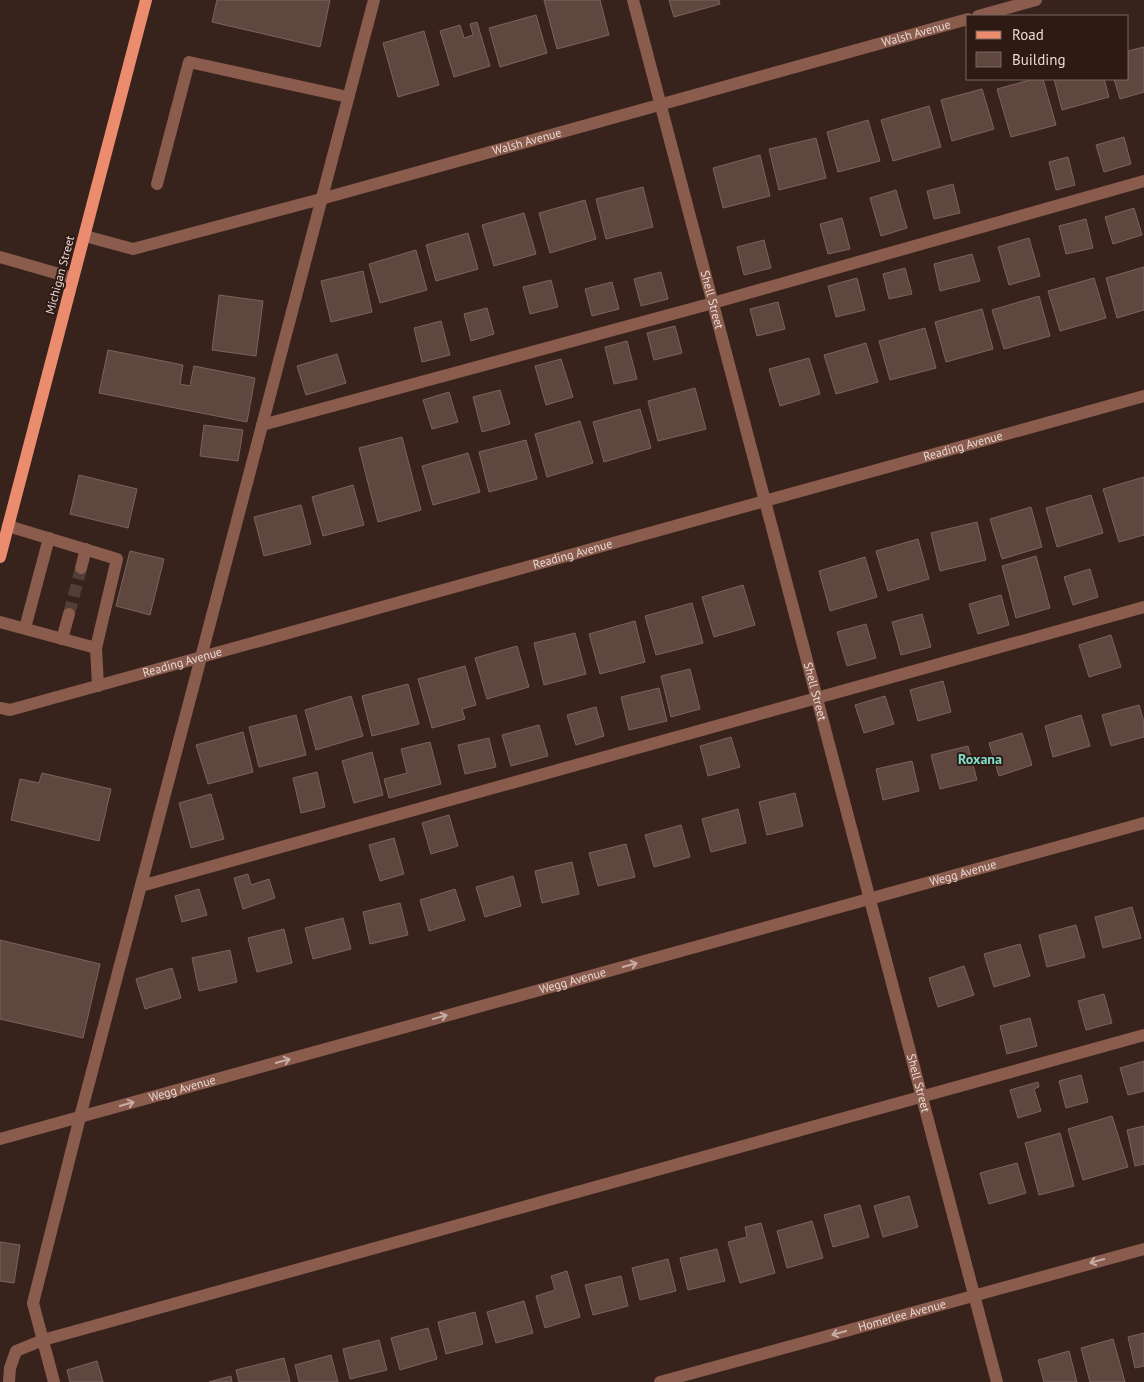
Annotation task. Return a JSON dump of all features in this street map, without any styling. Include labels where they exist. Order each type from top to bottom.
[{"type":"main road","name":"Michigan Street","points":[[0,557],[146,0]]},
{"type":"street","points":[[54,1382],[33,1303],[80,1117],[374,0]]},
{"type":"street","name":"Shell Street","points":[[633,0],[997,1382]]},
{"type":"street","points":[[982,15],[1036,0]]},
{"type":"street","name":"Walsh Avenue","points":[[85,236],[133,249],[321,199],[966,20]]},
{"type":"street","points":[[157,184],[189,62],[348,97]]},
{"type":"street","points":[[262,425],[713,303],[1144,181]]},
{"type":"street","points":[[0,257],[73,278]]},
{"type":"street","name":"Reading Avenue","points":[[0,708],[10,710],[201,658],[1144,396]]},
{"type":"street","points":[[8,526],[117,559],[96,648],[98,686]]},
{"type":"street","points":[[25,628],[49,538]]},
{"type":"street","points":[[81,568],[86,549]]},
{"type":"street","points":[[141,886],[1144,607]]},
{"type":"street","points":[[62,639],[69,614]]},
{"type":"street","points":[[0,622],[96,648]]},
{"type":"street","name":"Wegg Avenue","points":[[0,1139],[1144,823]]},
{"type":"street","points":[[8,1382],[16,1350],[43,1340],[1144,1035]]},
{"type":"street","name":"Homerlee Avenue","points":[[660,1382],[1144,1248]]},
{"type":"building","points":[[217,0],[330,0],[320,47],[212,22]]},
{"type":"building","points":[[544,0],[600,0],[609,35],[557,49]]},
{"type":"building","points":[[669,0],[719,0],[720,4],[674,17]]},
{"type":"building","points":[[536,15],[547,53],[500,67],[489,28]]},
{"type":"building","points":[[477,22],[490,66],[454,77],[440,31],[460,25],[464,38],[473,35],[470,24]]},
{"type":"building","points":[[424,31],[439,85],[398,97],[383,43]]},
{"type":"building","points":[[1144,47],[1144,92],[1120,99],[1114,80],[1129,80],[1129,51]]},
{"type":"building","points":[[1030,80],[1043,80],[1056,125],[1011,137],[997,89]]},
{"type":"building","points":[[1054,80],[1104,80],[1109,97],[1062,110]]},
{"type":"building","points":[[982,89],[994,129],[952,141],[941,100]]},
{"type":"building","points":[[929,106],[941,147],[893,161],[881,120]]},
{"type":"building","points":[[868,120],[880,161],[838,172],[827,132]]},
{"type":"building","points":[[1124,137],[1131,164],[1104,172],[1096,145]]},
{"type":"building","points":[[816,138],[826,178],[779,190],[769,149]]},
{"type":"building","points":[[760,155],[770,196],[723,208],[713,168]]},
{"type":"building","points":[[1068,157],[1075,185],[1056,190],[1049,162]]},
{"type":"building","points":[[953,184],[960,213],[934,219],[927,191]]},
{"type":"building","points":[[643,187],[653,227],[606,239],[596,199]]},
{"type":"building","points":[[896,190],[907,228],[881,236],[870,198]]},
{"type":"building","points":[[585,200],[596,239],[550,253],[539,213]]},
{"type":"building","points":[[1134,208],[1142,235],[1113,244],[1105,217]]},
{"type":"building","points":[[524,213],[536,254],[494,266],[482,225]]},
{"type":"building","points":[[842,218],[850,249],[828,254],[820,224]]},
{"type":"building","points":[[1086,219],[1093,248],[1066,254],[1059,226]]},
{"type":"building","points":[[468,233],[478,269],[436,281],[426,245]]},
{"type":"building","points":[[1029,238],[1040,276],[1009,285],[998,247]]},
{"type":"building","points":[[764,240],[771,268],[744,275],[737,247]]},
{"type":"building","points":[[416,250],[427,290],[380,303],[369,264]]},
{"type":"building","points":[[972,254],[980,281],[940,291],[934,264]]},
{"type":"building","points":[[1144,267],[1144,310],[1117,318],[1106,278]]},
{"type":"building","points":[[905,268],[912,294],[889,299],[883,274]]},
{"type":"building","points":[[363,271],[372,312],[331,322],[321,281]]},
{"type":"building","points":[[661,272],[668,299],[641,306],[634,279]]},
{"type":"building","points":[[857,278],[865,310],[836,317],[828,286]]},
{"type":"building","points":[[1094,278],[1106,318],[1060,331],[1048,291]]},
{"type":"building","points":[[551,280],[558,307],[530,314],[523,287]]},
{"type":"building","points":[[612,282],[619,309],[592,316],[585,289]]},
{"type":"building","points":[[219,295],[263,301],[256,356],[212,350]]},
{"type":"building","points":[[1039,296],[1050,336],[1004,349],[992,310]]},
{"type":"building","points":[[778,302],[785,329],[757,336],[750,309]]},
{"type":"building","points":[[487,308],[494,334],[471,341],[464,314]]},
{"type":"building","points":[[982,309],[993,349],[946,362],[935,322]]},
{"type":"building","points":[[441,321],[450,355],[422,362],[414,328]]},
{"type":"building","points":[[675,326],[682,353],[654,360],[647,333]]},
{"type":"building","points":[[925,328],[936,368],[890,380],[879,341]]},
{"type":"building","points":[[627,341],[637,379],[614,384],[605,347]]},
{"type":"building","points":[[866,343],[878,382],[836,394],[824,355]]},
{"type":"building","points":[[108,350],[183,365],[180,384],[190,386],[194,366],[255,378],[247,422],[99,393]]},
{"type":"building","points":[[337,354],[346,383],[306,395],[297,366]]},
{"type":"building","points":[[809,358],[820,394],[780,406],[769,369]]},
{"type":"building","points":[[561,359],[573,397],[546,405],[535,366]]},
{"type":"building","points":[[695,388],[706,429],[658,441],[648,401]]},
{"type":"building","points":[[500,390],[510,424],[482,432],[473,397]]},
{"type":"building","points":[[449,392],[458,422],[432,429],[423,400]]},
{"type":"building","points":[[640,409],[651,448],[604,462],[593,422]]},
{"type":"building","points":[[580,421],[593,463],[547,477],[535,434]]},
{"type":"building","points":[[204,425],[243,430],[238,461],[200,456]]},
{"type":"building","points":[[402,437],[421,510],[378,522],[359,448]]},
{"type":"building","points":[[526,440],[537,479],[489,492],[479,452]]},
{"type":"building","points":[[468,453],[480,492],[433,505],[422,466]]},
{"type":"building","points":[[79,475],[137,489],[128,528],[70,514]]},
{"type":"building","points":[[1144,477],[1144,535],[1119,542],[1103,489]]},
{"type":"building","points":[[353,485],[364,525],[323,536],[312,497]]},
{"type":"building","points":[[1091,495],[1103,533],[1057,547],[1046,508]]},
{"type":"building","points":[[301,505],[311,544],[264,556],[254,517]]},
{"type":"building","points":[[1031,507],[1042,547],[1002,559],[990,519]]},
{"type":"building","points":[[977,522],[986,560],[940,571],[931,533]]},
{"type":"building","points":[[918,539],[929,579],[888,591],[876,551]]},
{"type":"building","points":[[130,551],[164,559],[150,615],[116,606]]},
{"type":"building","points":[[1036,556],[1050,608],[1016,618],[1002,566]]},
{"type":"building","points":[[865,557],[877,597],[830,611],[819,571]]},
{"type":"building","points":[[1090,569],[1098,597],[1073,605],[1064,577]]},
{"type":"building","points":[[743,585],[755,625],[714,637],[702,597]]},
{"type":"building","points":[[1001,595],[1009,625],[978,634],[969,604]]},
{"type":"building","points":[[692,603],[703,643],[656,655],[645,616]]},
{"type":"building","points":[[922,614],[931,647],[901,655],[892,622]]},
{"type":"building","points":[[635,621],[645,662],[600,674],[589,634]]},
{"type":"building","points":[[866,624],[876,658],[847,666],[837,632]]},
{"type":"building","points":[[575,633],[586,674],[544,685],[534,643]]},
{"type":"building","points":[[1111,635],[1121,667],[1089,677],[1079,645]]},
{"type":"building","points":[[517,646],[529,687],[487,699],[475,658]]},
{"type":"building","points":[[465,666],[476,705],[462,709],[465,719],[432,728],[418,679]]},
{"type":"building","points":[[690,669],[700,709],[671,717],[661,676]]},
{"type":"building","points":[[943,681],[951,712],[918,721],[910,690]]},
{"type":"building","points":[[408,684],[419,724],[372,736],[362,696]]},
{"type":"building","points":[[659,688],[667,721],[629,730],[621,697]]},
{"type":"building","points":[[351,696],[363,736],[316,750],[305,710]]},
{"type":"building","points":[[885,696],[894,724],[864,733],[855,705]]},
{"type":"building","points":[[1139,705],[1144,722],[1144,737],[1111,746],[1102,715]]},
{"type":"building","points":[[596,707],[604,736],[576,745],[567,715]]},
{"type":"building","points":[[296,715],[306,755],[259,767],[249,727]]},
{"type":"building","points":[[1081,715],[1090,746],[1053,757],[1045,726]]},
{"type":"building","points":[[539,725],[548,756],[511,766],[502,735]]},
{"type":"building","points":[[243,732],[253,772],[208,784],[196,745]]},
{"type":"building","points":[[1022,733],[1032,765],[999,776],[989,743]]},
{"type":"building","points":[[731,737],[740,767],[708,776],[700,746]]},
{"type":"building","points":[[489,738],[496,767],[465,774],[458,745]]},
{"type":"building","points":[[430,742],[441,784],[389,798],[384,779],[407,773],[401,749]]},
{"type":"building","points":[[968,746],[977,780],[940,789],[931,755]]},
{"type":"building","points":[[372,752],[383,795],[354,803],[342,761]]},
{"type":"building","points":[[912,761],[919,791],[883,800],[876,769]]},
{"type":"building","points":[[317,772],[325,807],[301,813],[293,778]]},
{"type":"building","points":[[42,773],[111,789],[99,841],[11,820],[20,779],[39,783]]},
{"type":"building","points":[[795,793],[803,826],[767,835],[759,802]]},
{"type":"building","points":[[211,794],[224,839],[191,848],[179,803]]},
{"type":"building","points":[[738,809],[746,843],[711,852],[702,819]]},
{"type":"building","points":[[449,815],[458,846],[431,854],[422,823]]},
{"type":"building","points":[[681,825],[690,857],[654,867],[645,835]]},
{"type":"building","points":[[394,838],[404,874],[380,881],[369,845]]},
{"type":"building","points":[[626,844],[635,877],[598,886],[589,853]]},
{"type":"building","points":[[572,862],[579,894],[542,903],[535,871]]},
{"type":"building","points":[[248,874],[251,885],[269,879],[275,898],[243,909],[234,878]]},
{"type":"building","points":[[513,876],[521,906],[485,917],[476,887]]},
{"type":"building","points":[[199,889],[207,915],[182,922],[175,896]]},
{"type":"building","points":[[455,889],[465,920],[429,931],[420,900]]},
{"type":"building","points":[[400,903],[408,935],[370,944],[363,912]]},
{"type":"building","points":[[1132,907],[1141,938],[1103,948],[1095,917]]},
{"type":"building","points":[[343,918],[351,949],[313,959],[305,928]]},
{"type":"building","points":[[1076,925],[1085,957],[1047,967],[1039,935]]},
{"type":"building","points":[[284,929],[292,963],[257,972],[248,938]]},
{"type":"building","points":[[0,940],[100,964],[83,1038],[0,1019]]},
{"type":"building","points":[[1020,944],[1030,976],[994,987],[984,954]]},
{"type":"building","points":[[230,950],[237,982],[199,991],[192,958]]},
{"type":"building","points":[[964,966],[974,995],[938,1007],[929,978]]},
{"type":"building","points":[[172,968],[181,998],[145,1009],[136,979]]},
{"type":"building","points":[[1104,994],[1112,1023],[1086,1030],[1078,1001]]},
{"type":"building","points":[[1030,1018],[1037,1046],[1007,1054],[1000,1026]]},
{"type":"building","points":[[1144,1061],[1144,1091],[1128,1095],[1120,1068]]},
{"type":"building","points":[[1081,1075],[1088,1102],[1066,1108],[1059,1081]]},
{"type":"building","points":[[1038,1082],[1039,1087],[1034,1089],[1041,1111],[1018,1118],[1010,1090]]},
{"type":"building","points":[[1112,1116],[1128,1167],[1083,1180],[1068,1129]]},
{"type":"building","points":[[1144,1126],[1144,1164],[1135,1166],[1127,1130]]},
{"type":"building","points":[[1060,1133],[1074,1186],[1039,1195],[1025,1143]]},
{"type":"building","points":[[1017,1163],[1026,1193],[989,1204],[980,1173]]},
{"type":"building","points":[[909,1196],[918,1227],[883,1237],[874,1206]]},
{"type":"building","points":[[860,1205],[869,1237],[833,1247],[824,1215]]},
{"type":"building","points":[[812,1221],[823,1258],[787,1268],[777,1231]]},
{"type":"building","points":[[761,1223],[775,1273],[740,1283],[728,1242],[747,1237],[745,1227]]},
{"type":"building","points":[[0,1242],[20,1245],[14,1283],[0,1281]]},
{"type":"building","points":[[717,1249],[725,1281],[688,1290],[680,1258]]},
{"type":"building","points":[[668,1259],[676,1291],[640,1300],[632,1268]]},
{"type":"building","points":[[567,1271],[580,1317],[545,1328],[536,1296],[555,1290],[551,1276]]},
{"type":"building","points":[[621,1276],[628,1306],[593,1315],[585,1285]]},
{"type":"building","points":[[524,1301],[533,1333],[496,1343],[487,1312]]},
{"type":"building","points":[[475,1312],[483,1344],[446,1354],[438,1322]]},
{"type":"building","points":[[428,1328],[437,1359],[400,1370],[391,1338]]},
{"type":"building","points":[[1144,1333],[1144,1366],[1135,1368],[1128,1337]]},
{"type":"building","points":[[1113,1339],[1125,1382],[1090,1382],[1081,1348]]},
{"type":"building","points":[[379,1340],[387,1370],[350,1379],[343,1349]]},
{"type":"building","points":[[1069,1351],[1077,1382],[1044,1382],[1038,1360]]},
{"type":"building","points":[[331,1355],[338,1382],[299,1382],[295,1365]]},
{"type":"building","points":[[284,1358],[290,1382],[239,1382],[236,1370]]},
{"type":"building","points":[[97,1361],[103,1382],[70,1382],[67,1370]]},
{"type":"building","points":[[231,1376],[232,1382],[209,1382]]},
{"type":"tunnel","points":[[69,614],[81,568]]},
{"type":"district","name":"Roxana","points":[[980,759]]}]
